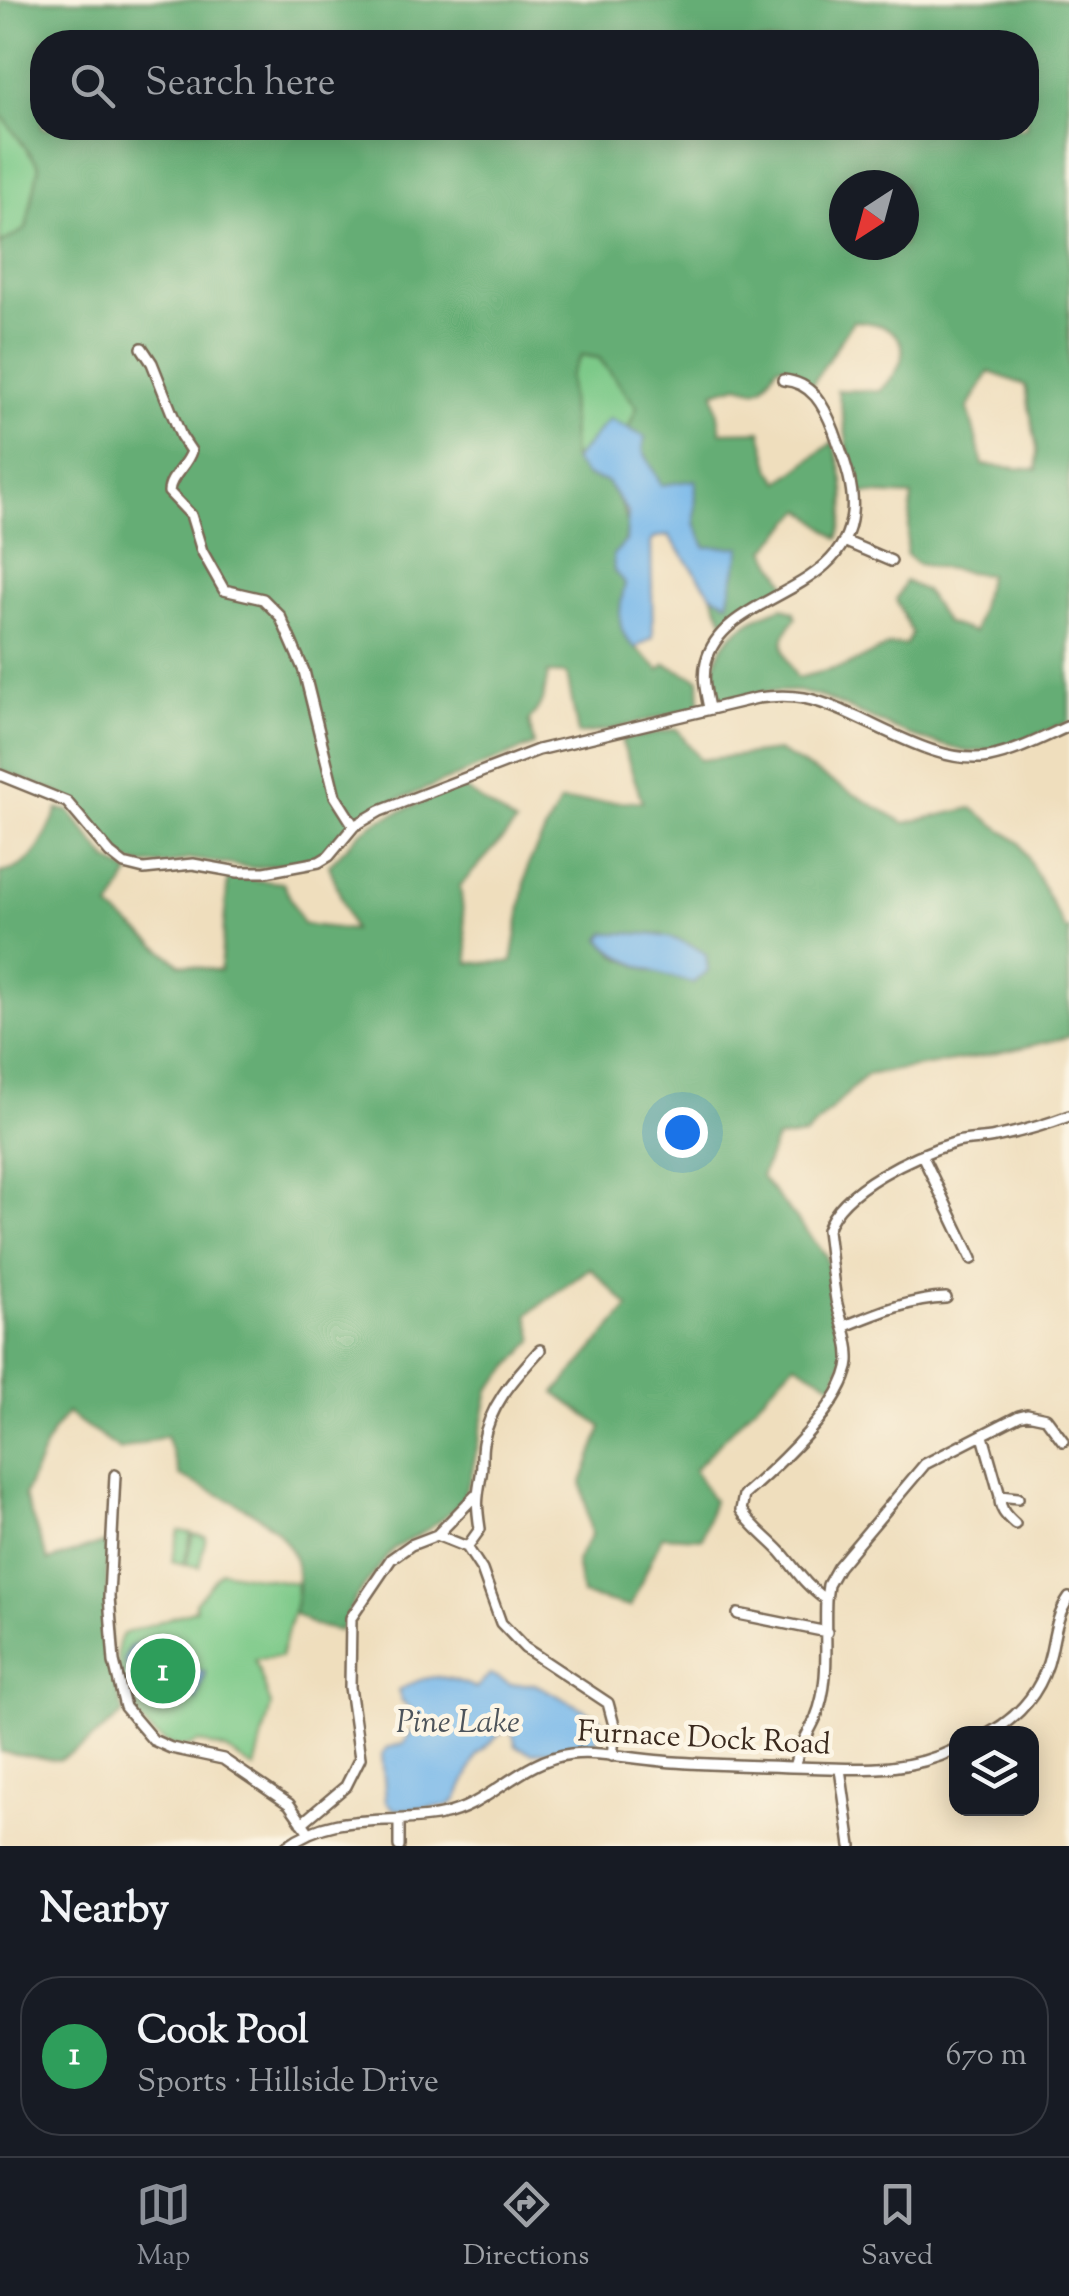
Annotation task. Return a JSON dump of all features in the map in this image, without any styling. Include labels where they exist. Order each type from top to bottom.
[{"type":"street","points":[[142,348],[191,451],[188,463],[169,485],[169,492],[191,515],[202,550],[224,590],[262,600],[280,616],[304,672],[335,796],[354,826]]},
{"type":"street","points":[[709,708],[704,684],[706,661],[716,642],[745,615],[818,570],[844,541],[852,513],[851,488],[831,424],[806,386],[783,380]]},
{"type":"street","points":[[844,541],[890,561]]},
{"type":"street","points":[[0,774],[67,802],[116,858],[144,870],[193,864],[265,872],[310,866],[328,856],[354,826],[380,811],[538,750],[772,696],[803,698],[918,744],[977,758],[1003,753],[1069,726]]},
{"type":"street","points":[[826,1600],[801,1581],[782,1552],[740,1510],[744,1495],[819,1422],[831,1405],[849,1361],[845,1326],[836,1302],[827,1230],[836,1209],[860,1186],[923,1156],[959,1142],[993,1138],[1069,1116]]},
{"type":"street","points":[[923,1156],[972,1259]]},
{"type":"street","points":[[845,1326],[927,1298],[946,1298]]},
{"type":"street","points":[[467,1547],[480,1529],[476,1496],[482,1474],[482,1444],[494,1408],[502,1392],[540,1350]]},
{"type":"street","points":[[794,1766],[800,1744],[816,1717],[822,1690],[828,1586],[838,1567],[864,1540],[914,1474],[938,1455],[1027,1414],[1046,1418],[1063,1441]]},
{"type":"street","points":[[983,1436],[999,1504],[1015,1524]]},
{"type":"street","points":[[115,1475],[109,1597],[114,1662],[125,1707],[153,1740],[170,1748],[223,1760],[289,1804],[305,1827],[346,1786],[360,1758],[350,1687],[351,1618],[397,1553],[437,1536],[476,1496]]},
{"type":"street","points":[[1000,1496],[1018,1498]]},
{"type":"street","points":[[437,1536],[467,1547],[482,1570],[501,1623],[525,1648],[608,1703],[615,1729],[612,1756]]},
{"type":"street","points":[[1000,1726],[1017,1714],[1036,1690],[1048,1665],[1059,1616],[1069,1598]]},
{"type":"street","points":[[738,1614],[827,1632]]},
{"type":"street","name":"Furnace Dock Road","points":[[286,1846],[305,1827],[399,1820],[466,1808],[525,1769],[548,1759],[582,1754],[694,1764],[903,1768],[949,1752]]},
{"type":"street","points":[[840,1768],[851,1846]]},
{"type":"street","points":[[399,1820],[400,1846]]},
{"type":"green space","points":[[0,0],[1069,0],[1069,722],[1003,749],[968,752],[914,737],[822,697],[797,691],[764,692],[720,701],[715,667],[727,641],[751,621],[783,607],[794,612],[796,618],[785,634],[783,647],[797,678],[846,666],[890,645],[906,645],[912,633],[896,600],[905,581],[925,591],[946,623],[974,632],[988,575],[917,564],[906,554],[912,496],[856,493],[837,390],[880,391],[900,364],[903,353],[895,334],[871,323],[853,321],[812,385],[785,365],[777,366],[764,386],[756,390],[739,385],[714,392],[721,432],[761,431],[771,470],[780,482],[833,442],[844,490],[844,515],[838,539],[803,509],[766,550],[787,585],[725,624],[712,595],[728,601],[695,523],[696,481],[661,486],[643,450],[645,438],[628,429],[637,407],[599,358],[582,355],[569,376],[573,460],[586,476],[607,482],[625,516],[627,534],[614,571],[626,584],[621,614],[625,634],[660,670],[665,664],[699,679],[700,707],[610,730],[578,734],[567,674],[548,673],[543,701],[529,721],[534,745],[356,817],[326,854],[316,860],[254,868],[190,859],[168,864],[129,862],[112,850],[75,803],[0,770],[0,244],[26,229],[39,166],[0,113]],"holes":[[[989,372],[1025,385],[1037,448],[1037,470],[983,465],[968,408]]]},
{"type":"green space","points":[[0,113],[39,166],[26,229],[0,244]]},
{"type":"green space","points":[[581,355],[599,358],[638,407],[628,429],[609,419],[573,461],[569,376]]},
{"type":"green space","points":[[677,729],[700,760],[778,751],[905,823],[972,808],[1020,843],[1065,929],[1069,929],[1069,1037],[985,1056],[866,1075],[806,1135],[776,1139],[761,1177],[826,1255],[844,1354],[834,1385],[795,1363],[694,1470],[713,1501],[702,1538],[662,1536],[630,1607],[582,1595],[576,1561],[591,1535],[582,1482],[602,1427],[555,1393],[629,1307],[590,1268],[528,1314],[534,1340],[489,1390],[471,1477],[460,1504],[430,1528],[393,1549],[354,1600],[340,1631],[313,1625],[293,1613],[298,1584],[295,1560],[285,1540],[249,1511],[180,1476],[166,1436],[120,1450],[67,1413],[52,1432],[24,1496],[48,1561],[106,1542],[110,1666],[124,1713],[81,1748],[58,1760],[0,1752],[0,873],[30,858],[58,809],[69,811],[107,859],[130,874],[110,909],[180,964],[220,971],[228,877],[283,883],[303,924],[353,930],[329,865],[377,821],[460,786],[516,824],[460,886],[469,963],[512,962],[528,865],[560,802],[642,801],[621,740]],"holes":[[[605,933],[662,935],[650,971],[618,957],[601,940]]]},
{"type":"green space","points":[[179,1531],[191,1533],[184,1564],[172,1561]]},
{"type":"green space","points":[[193,1534],[206,1537],[199,1567],[186,1564]]},
{"type":"green space","points":[[221,1571],[296,1583],[297,1599],[280,1657],[255,1659],[271,1705],[255,1769],[226,1750],[199,1742],[182,1747],[164,1742],[135,1712],[119,1670],[118,1650],[123,1634],[196,1609],[195,1603]]},
{"type":"water","points":[[609,419],[645,437],[643,450],[661,485],[696,480],[695,523],[705,547],[741,547],[728,602],[712,595],[669,536],[656,537],[651,542],[653,637],[636,648],[621,627],[625,584],[614,571],[613,555],[626,541],[628,513],[607,482],[586,476],[573,461]]},
{"type":"water","points":[[605,933],[645,934],[682,941],[706,954],[708,971],[693,983],[644,968],[601,940]]},
{"type":"water","points":[[142,1642],[176,1647],[191,1656],[187,1666],[206,1673],[196,1700],[177,1692],[173,1701],[138,1695],[124,1660],[129,1648]]},
{"type":"water","name":"Pine Lake","points":[[490,1674],[510,1684],[535,1684],[600,1718],[604,1726],[594,1744],[532,1753],[516,1746],[512,1731],[502,1732],[477,1755],[456,1800],[448,1806],[395,1810],[386,1802],[382,1755],[387,1748],[404,1743],[422,1718],[402,1702],[398,1691],[436,1677],[476,1688]]},
{"type":"place","name":"Cook Pool","points":[[163,1671]]}]
